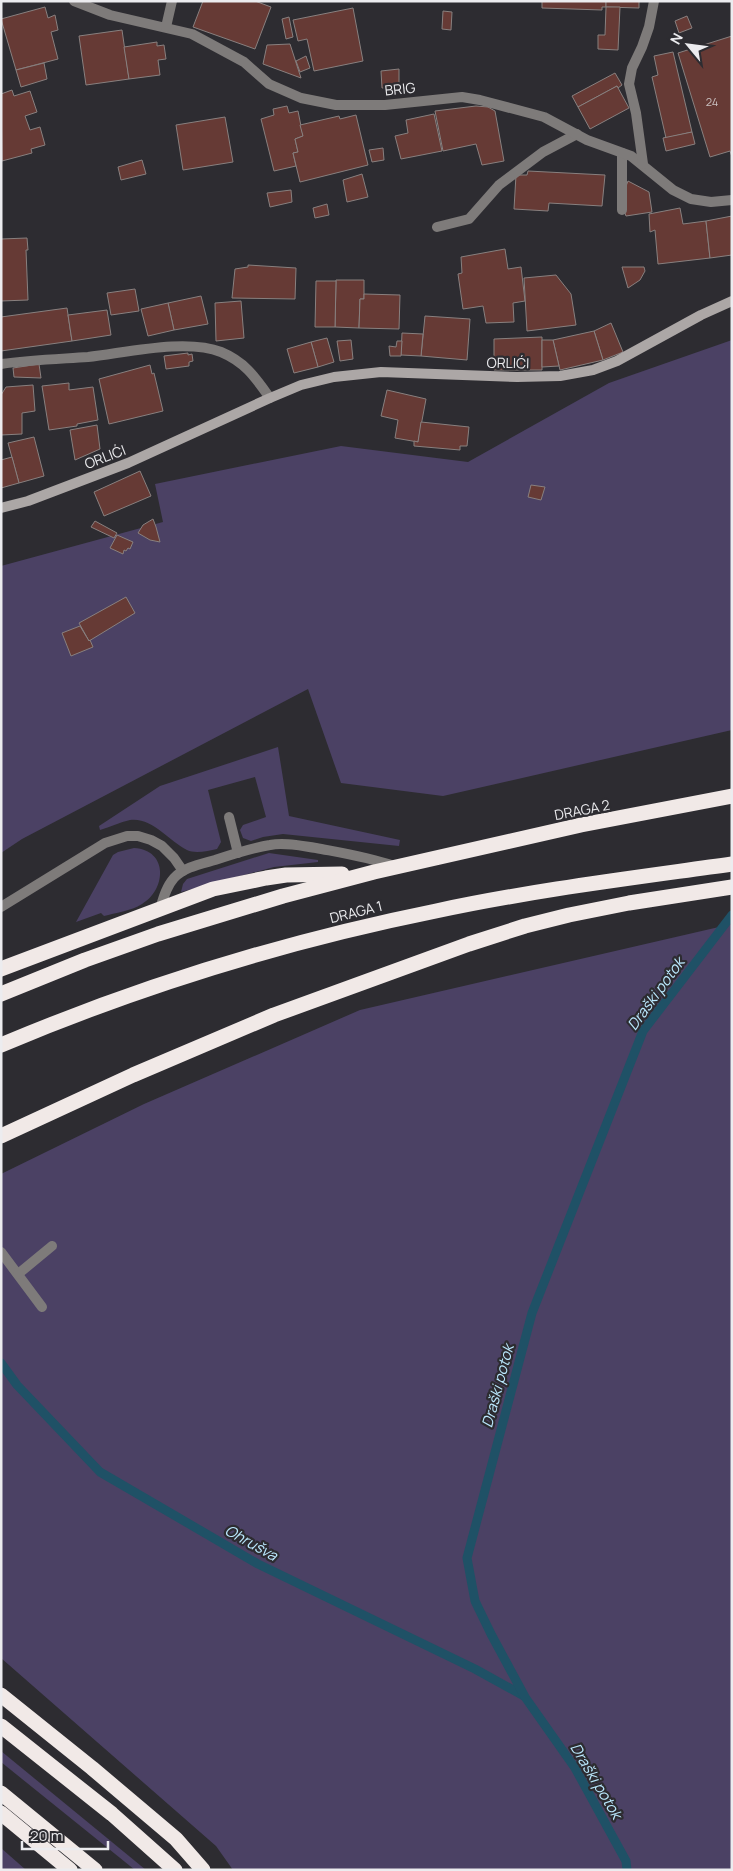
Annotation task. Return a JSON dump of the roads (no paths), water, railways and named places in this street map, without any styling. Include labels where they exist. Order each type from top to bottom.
[{"type":"highway","name":"DRAGA 2","points":[[364,874],[581,825],[732,796]]},
{"type":"highway","name":"DRAGA 1","points":[[1,1045],[68,1017],[184,976],[384,922],[436,910],[554,889],[732,864]]},
{"type":"highway","points":[[1,970],[75,940],[213,889],[266,878],[302,875],[364,874]]},
{"type":"highway","points":[[1,994],[85,960],[167,931],[364,874]]},
{"type":"highway","points":[[1,1136],[133,1075],[274,1015],[469,944],[525,926],[570,915],[629,903],[732,887]]},
{"type":"highway","points":[[1,1696],[92,1768],[176,1839],[203,1870]]},
{"type":"highway","points":[[1,1726],[112,1814],[175,1870]]},
{"type":"highway","points":[[1,1793],[95,1870]]},
{"type":"highway","points":[[1,1813],[70,1870]]},
{"type":"street","name":"BRIG","points":[[74,1],[110,15],[192,34],[244,62],[269,84],[301,98],[336,105],[385,105],[462,97],[544,117],[577,134],[631,156],[673,190],[690,199],[711,202],[732,200]]},
{"type":"street","points":[[166,27],[172,1]]},
{"type":"street","points":[[643,164],[636,113],[629,84],[632,68],[649,27],[654,1]]},
{"type":"street","points":[[437,227],[469,220],[500,184],[543,152],[577,134]]},
{"type":"street","points":[[622,153],[622,210]]},
{"type":"street","name":"ORLIĆI","points":[[1,508],[28,501],[128,463],[301,385],[334,377],[381,372],[517,377],[560,376],[593,370],[617,361],[701,315],[732,301]]},
{"type":"street","points":[[1,364],[26,360],[86,357],[160,348],[200,348],[219,352],[239,361],[254,374],[270,398]]},
{"type":"street","points":[[229,817],[238,853]]},
{"type":"street","points":[[1,907],[104,843],[127,836],[138,836],[162,846],[183,871]]},
{"type":"street","points":[[160,909],[170,884],[183,871],[192,866],[272,844],[292,844],[373,859],[394,867]]},
{"type":"street","points":[[18,1274],[52,1246]]},
{"type":"street","points":[[1,1252],[42,1307]]},
{"type":"waterway","name":"Draški potok","points":[[627,1870],[626,1861],[575,1768],[525,1697],[491,1634],[475,1601],[467,1558],[532,1313],[643,1031],[732,915]]},
{"type":"waterway","name":"Ohrušva","points":[[1,1363],[17,1385],[100,1472],[258,1564],[475,1669],[524,1696]]}]
